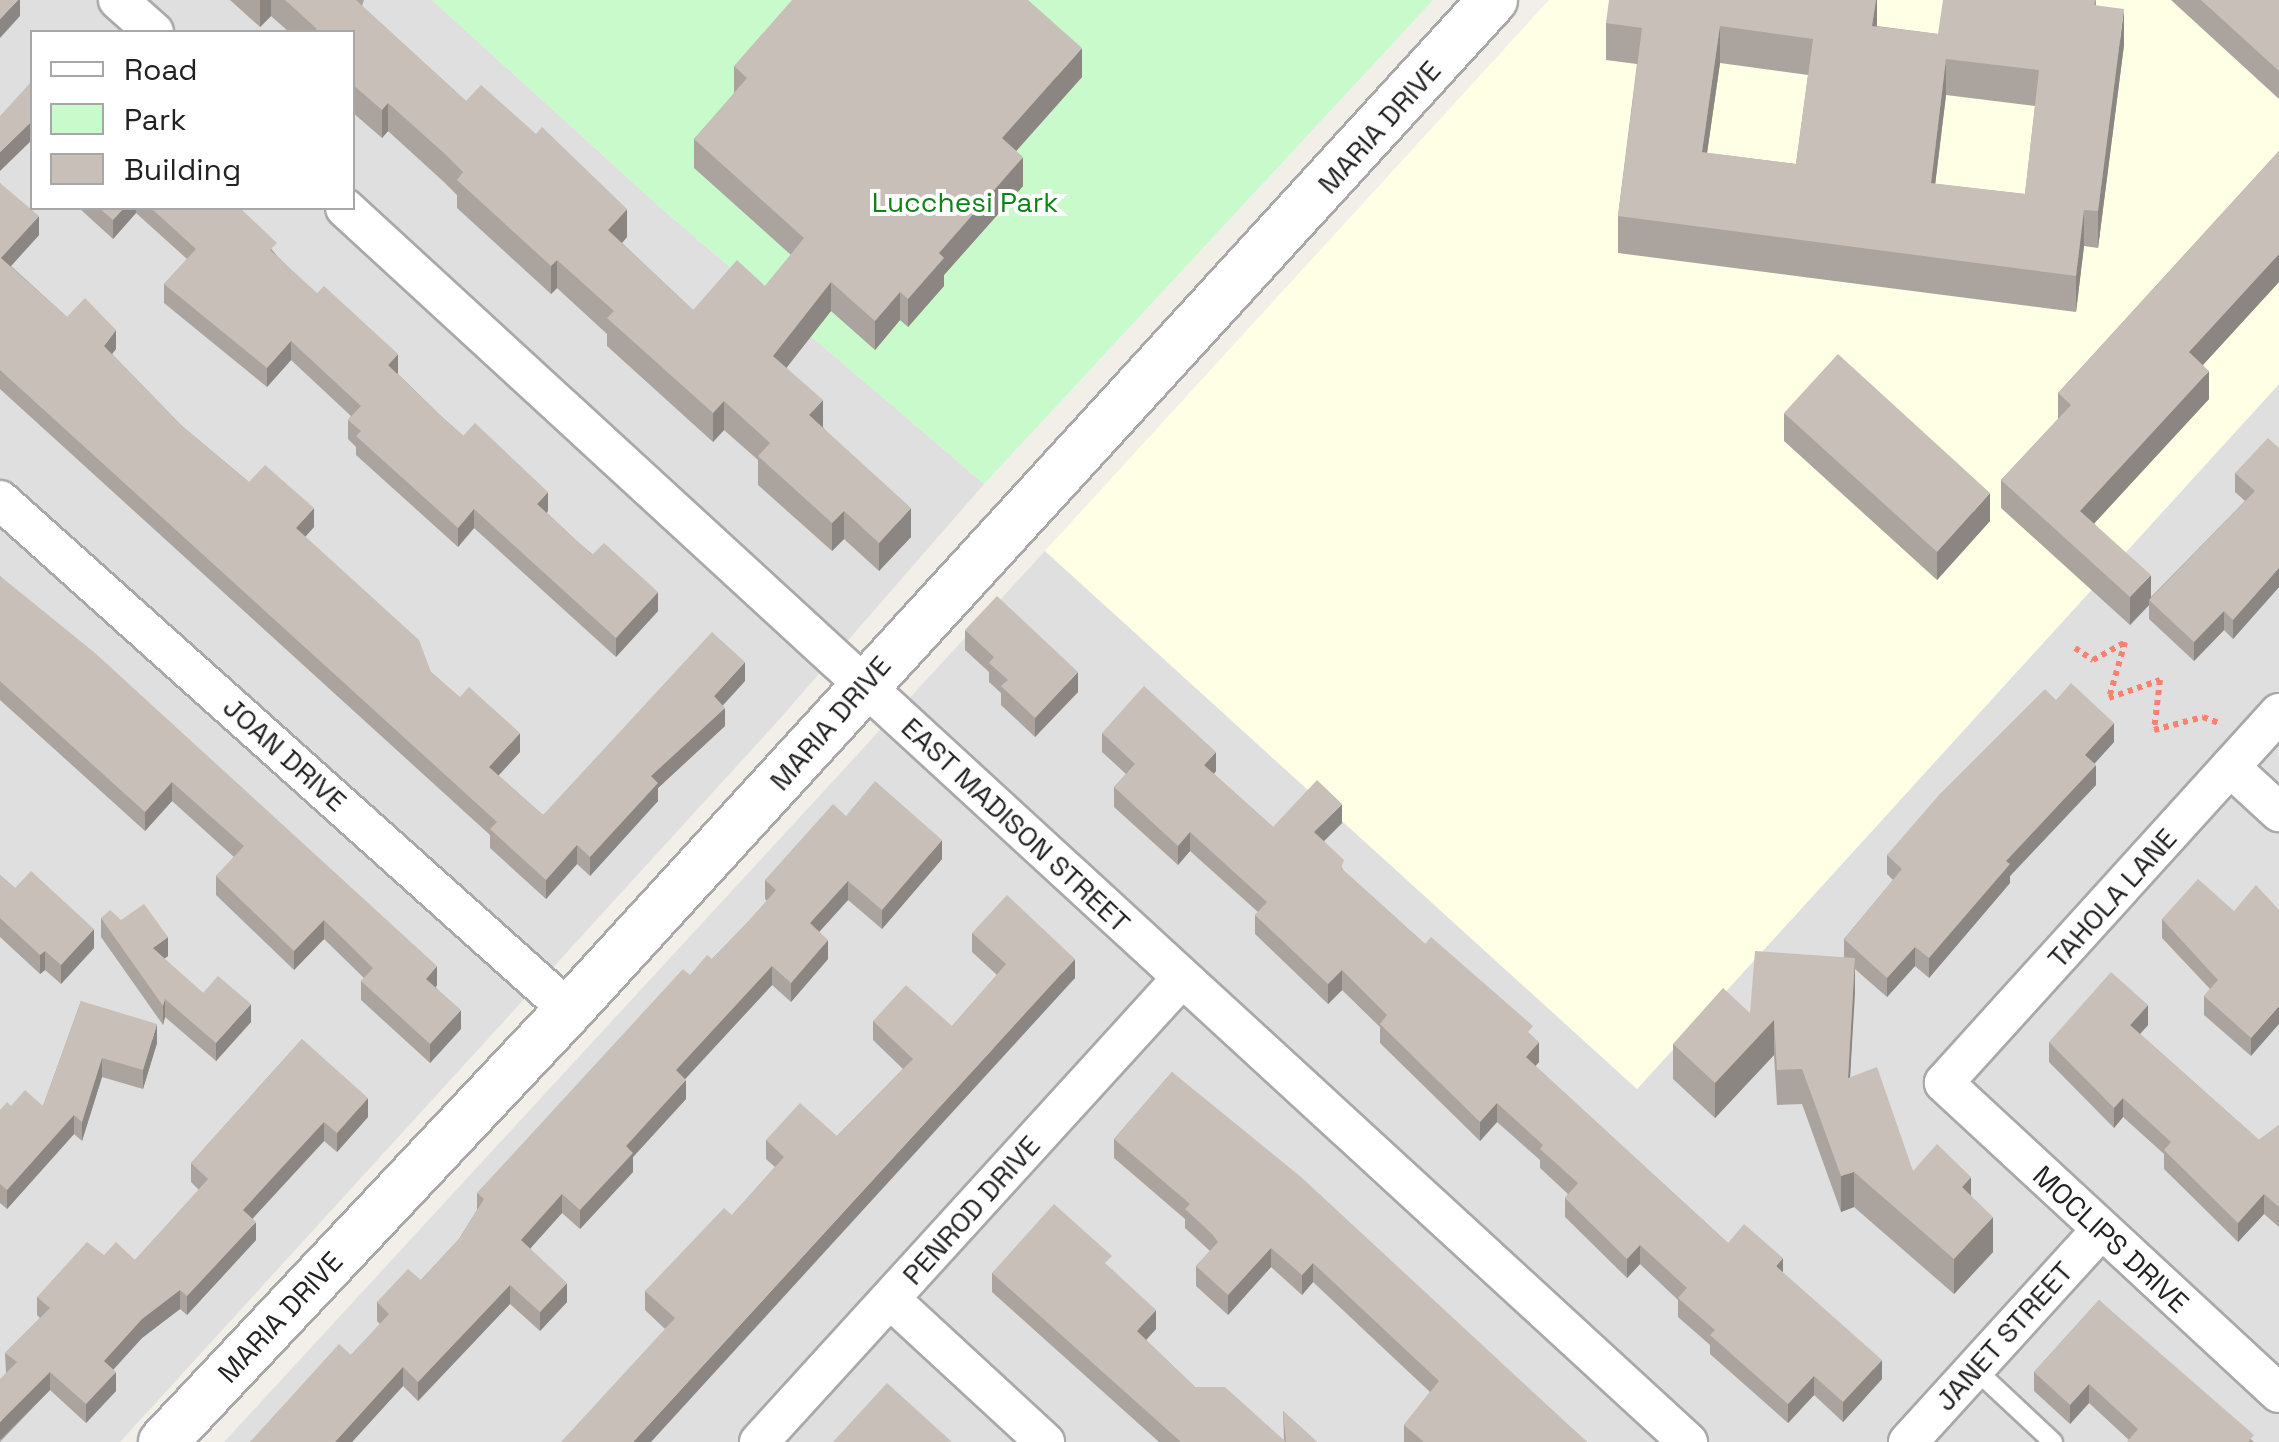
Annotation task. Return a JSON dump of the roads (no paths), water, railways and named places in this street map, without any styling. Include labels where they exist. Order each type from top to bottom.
[{"type":"street","points":[[118,0],[152,30]]},
{"type":"street","name":"MARIA DRIVE","points":[[163,1442],[569,1010],[1493,0]]},
{"type":"street","name":"EAST MADISON STREET","points":[[346,210],[1688,1442]]},
{"type":"street","name":"JOAN DRIVE","points":[[0,500],[569,1010]]},
{"type":"street","name":"TAHOLA LANE","points":[[1944,1083],[2279,713]]},
{"type":"street","points":[[2230,767],[2279,812]]},
{"type":"street","name":"PENROD DRIVE","points":[[759,1442],[1182,978]]},
{"type":"street","name":"MOCLIPS DRIVE","points":[[1944,1083],[2279,1394]]},
{"type":"street","name":"JANET STREET","points":[[1908,1442],[2100,1231]]},
{"type":"street","points":[[890,1299],[1046,1442]]},
{"type":"lane","points":[[1975,1369],[2052,1442]]},
{"type":"park label","name":"Lucchesi Park","points":[[965,202]]}]
